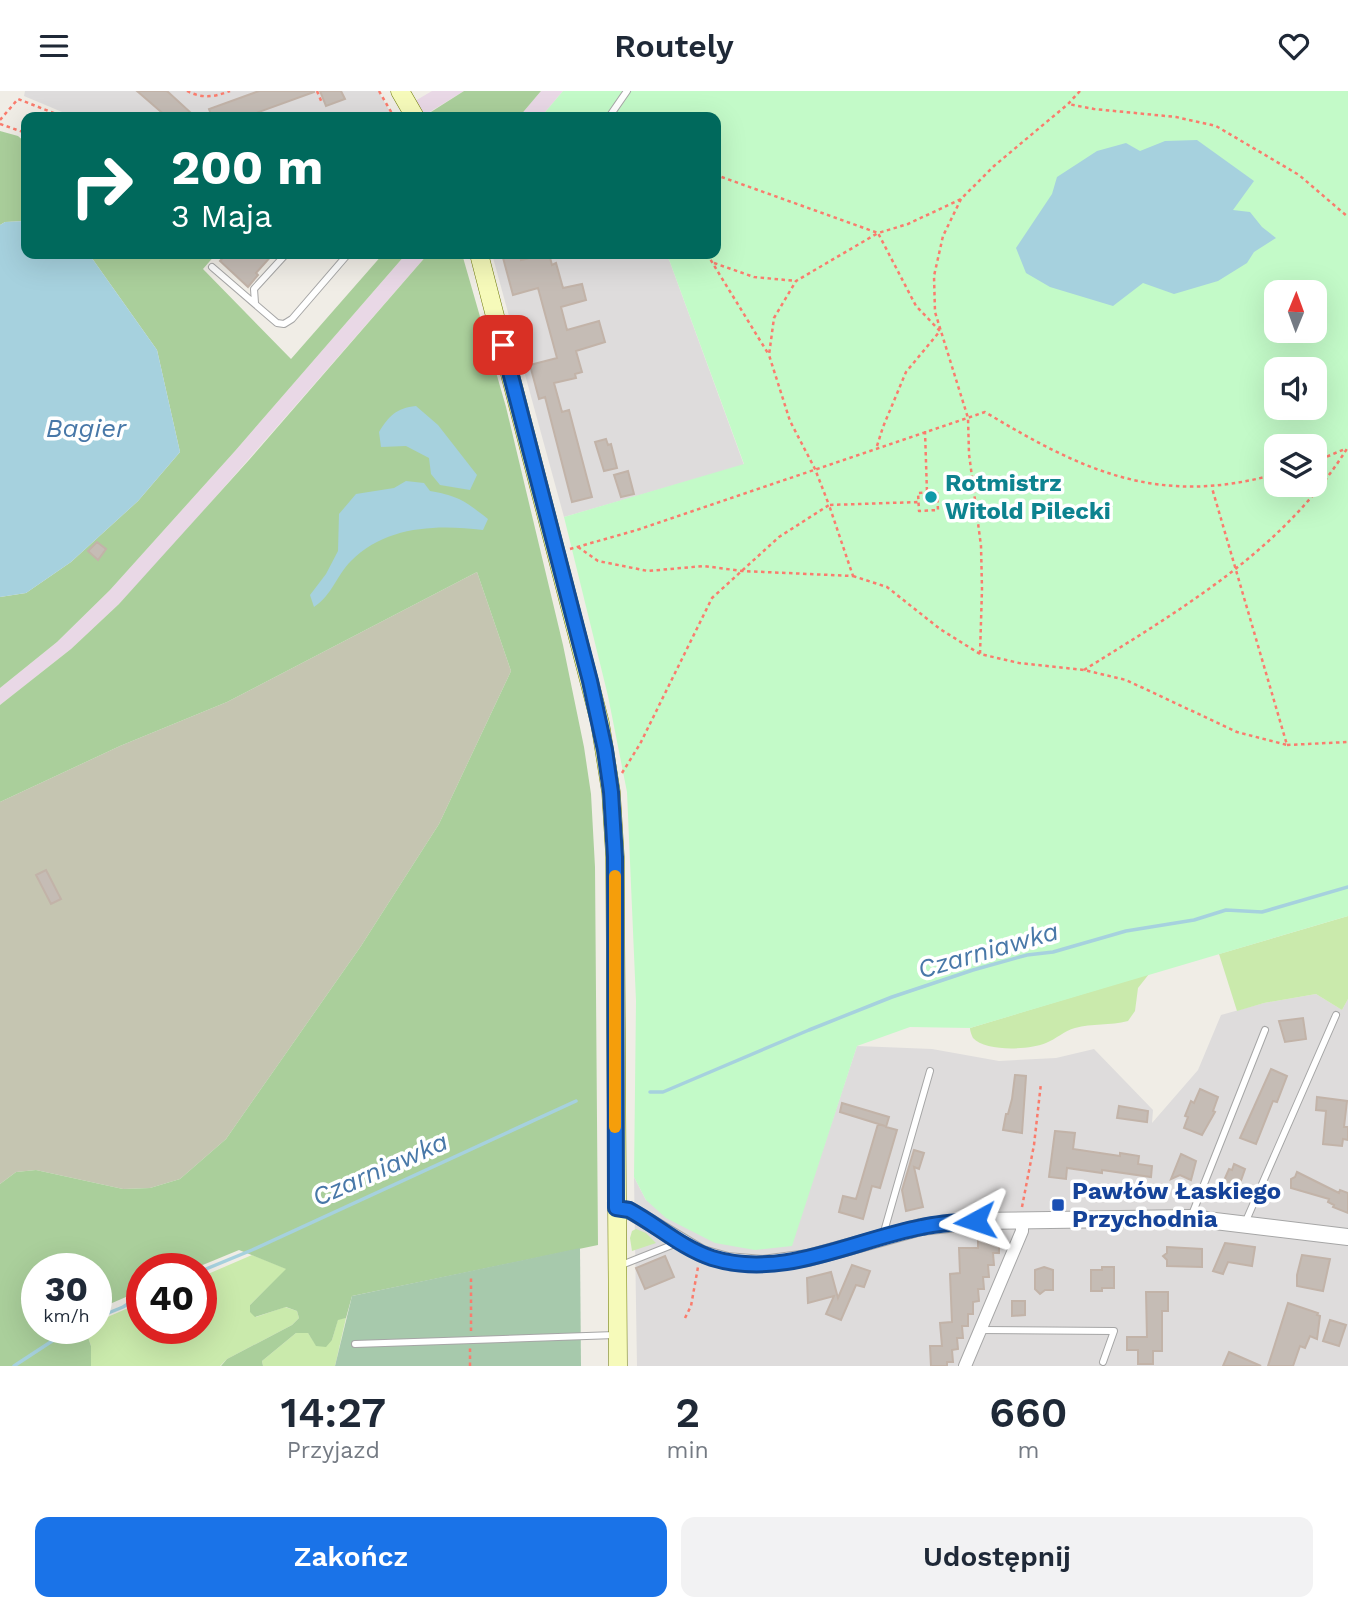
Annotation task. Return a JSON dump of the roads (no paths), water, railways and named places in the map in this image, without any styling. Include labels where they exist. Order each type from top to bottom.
[{"type":"main road","points":[[400,91],[412,112]]},
{"type":"main road","points":[[480,259],[597,712],[611,792],[615,868],[618,1366]]},
{"type":"street","points":[[616,1208],[629,1210],[702,1254],[727,1261],[776,1264],[946,1223],[1190,1218],[1348,1237]]},
{"type":"street","points":[[965,1366],[1022,1231],[1022,1220]]},
{"type":"lane","points":[[612,112],[627,91]]},
{"type":"lane","points":[[256,305],[254,289],[281,259]]},
{"type":"lane","points":[[212,267],[277,323],[284,324],[292,319],[344,259]]},
{"type":"lane","points":[[1245,1223],[1336,1015]]},
{"type":"lane","points":[[1190,1218],[1265,1030]]},
{"type":"lane","points":[[883,1237],[930,1071]]},
{"type":"lane","points":[[617,1267],[679,1242]]},
{"type":"lane","points":[[980,1330],[1114,1331],[1104,1362]]},
{"type":"lane","points":[[355,1344],[617,1335]]},
{"type":"water","points":[[1197,140],[1254,181],[1233,210],[1250,212],[1262,227],[1276,238],[1254,252],[1247,263],[1218,281],[1174,294],[1143,283],[1113,306],[1050,287],[1026,273],[1016,248],[1052,194],[1057,177],[1097,151],[1126,143],[1140,151],[1165,141]]},
{"type":"water","name":"Bagier","points":[[21,221],[21,259],[93,259],[157,350],[180,452],[138,501],[71,562],[26,593],[0,597],[0,225]]},
{"type":"water","points":[[416,406],[438,425],[477,475],[470,490],[440,485],[431,474],[429,458],[406,446],[381,447],[379,432],[386,421],[398,411]]},
{"type":"water","points":[[406,481],[424,483],[430,491],[455,497],[467,504],[488,519],[483,530],[430,528],[396,534],[380,541],[351,561],[326,596],[314,607],[310,595],[326,574],[338,551],[339,514],[356,494],[394,488]]},
{"type":"waterway","name":"Czarniawka","points":[[650,1092],[663,1092],[892,997],[973,970],[1027,955],[1053,952],[1126,931],[1194,920],[1226,910],[1262,912],[1348,887]]},
{"type":"waterway","name":"Czarniawka","points":[[217,1264],[576,1101]]},
{"type":"waterway","name":"Czarniawka","points":[[112,1311],[126,1305]]},
{"type":"waterway","name":"Czarniawka","points":[[14,1366],[48,1344]]},
{"type":"place","name":"Rotmistrz Witold Pilecki","points":[[931,497]]},
{"type":"place","name":"Pawłów Łaskiego Przychodnia","points":[[1058,1205]]}]
